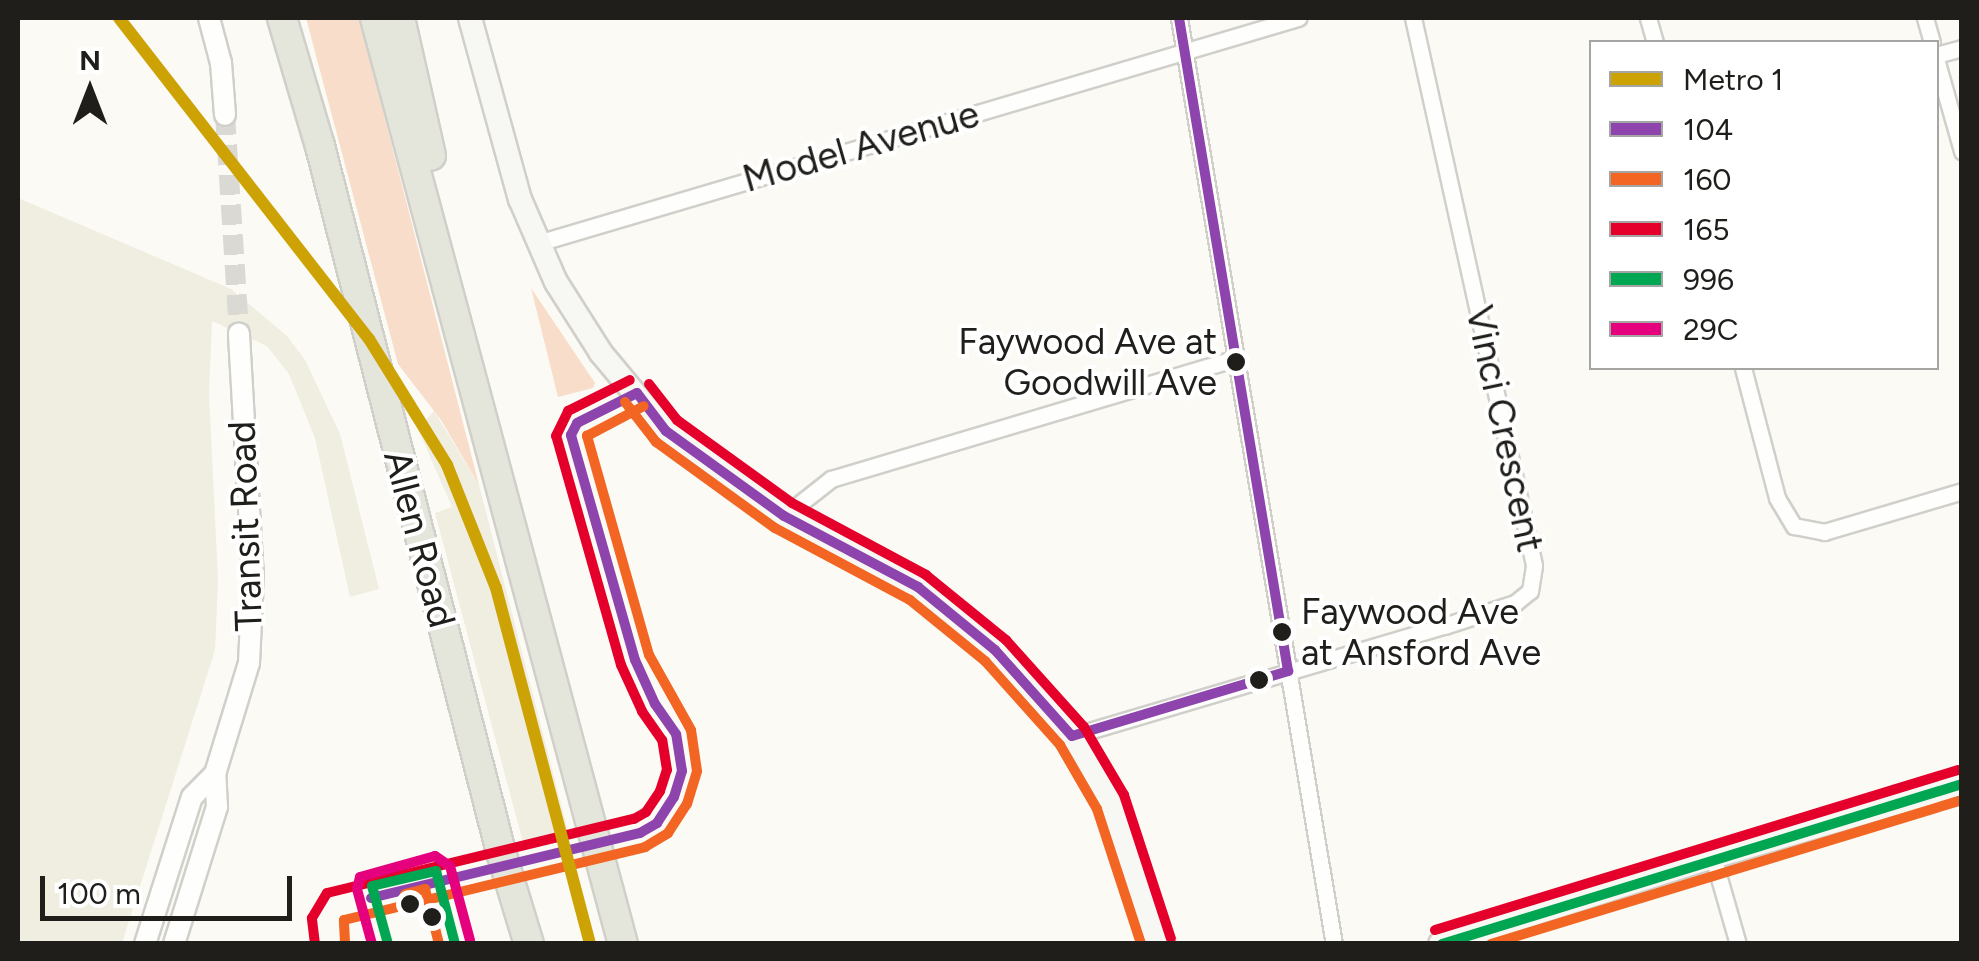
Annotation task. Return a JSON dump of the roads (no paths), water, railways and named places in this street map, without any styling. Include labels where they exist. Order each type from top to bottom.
[{"type":"highway","name":"Allen Road","points":[[282,18],[320,146],[501,852],[529,944]]},
{"type":"highway","points":[[375,18],[623,944]]},
{"type":"highway","points":[[400,18],[452,253],[468,360]]},
{"type":"highway","points":[[501,852],[516,944]]},
{"type":"main road","points":[[470,18],[520,199],[556,282],[602,353],[666,431],[784,516],[918,586],[995,650],[1072,736],[1110,803],[1157,944]]},
{"type":"main road","points":[[1440,944],[1712,856],[1962,784]]},
{"type":"street","points":[[209,18],[221,63],[225,115]]},
{"type":"street","points":[[1179,18],[1334,944]]},
{"type":"street","points":[[1185,51],[1298,18]]},
{"type":"street","name":"Vinci Crescent","points":[[1288,671],[1514,603],[1530,591],[1534,565],[1413,18]]},
{"type":"street","name":"Model Avenue","points":[[538,242],[1185,51]]},
{"type":"street","points":[[1939,68],[1962,151]]},
{"type":"street","name":"Transit Road","points":[[174,944],[217,807],[215,774],[249,663],[252,625],[239,333]]},
{"type":"street","points":[[784,516],[831,479],[1236,358]]},
{"type":"street","points":[[1744,370],[1777,498],[1794,526],[1824,532],[1962,491]]},
{"type":"street","points":[[1072,736],[1288,671]]},
{"type":"street","name":"Transit Road","points":[[145,944],[192,797],[215,774]]},
{"type":"street","points":[[1712,856],[1738,944]]},
{"type":"tunnel","points":[[225,115],[239,333]]},
{"type":"metro line","name":"1","points":[[119,18],[369,339],[447,465],[496,588],[590,944]]},
{"type":"place","name":"Faywood Ave at Goodwill Ave","points":[[1236,362]]},
{"type":"place","name":"Faywood Ave at Ansford Ave","points":[[1282,632]]}]
